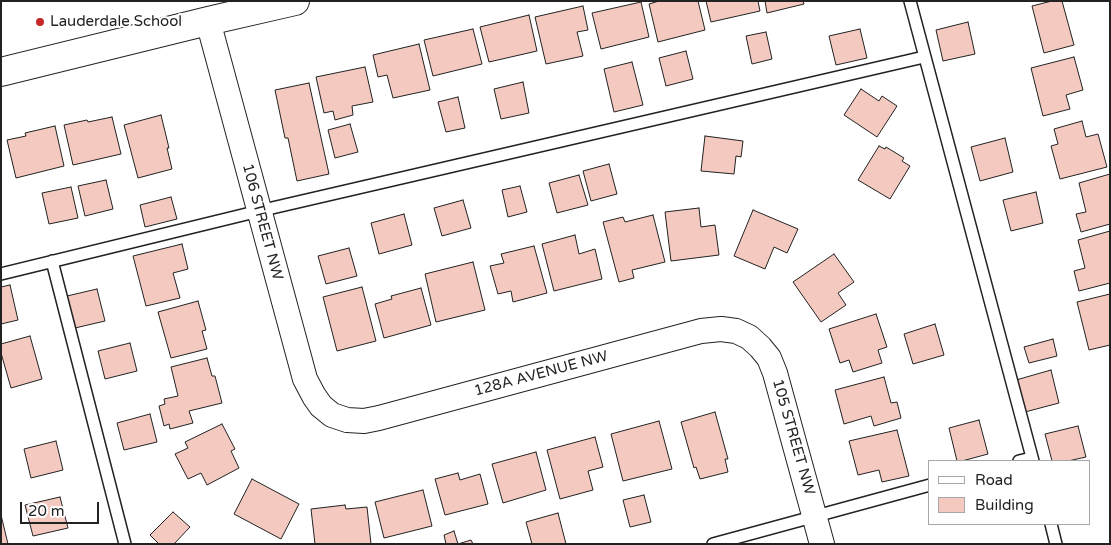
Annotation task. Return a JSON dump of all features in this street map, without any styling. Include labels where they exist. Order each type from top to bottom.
[{"type":"street","points":[[1,72],[294,1]]},
{"type":"street","name":"106 STREET NW","points":[[208,21],[305,379],[321,406],[332,415]]},
{"type":"street","name":"128A AVENUE NW","points":[[332,415],[347,420],[379,418],[702,331],[721,329],[736,331],[749,337]]},
{"type":"street","name":"105 STREET NW","points":[[749,337],[769,358],[775,372],[822,544]]},
{"type":"lane","points":[[910,1],[1033,460]]},
{"type":"lane","points":[[1,274],[259,211],[924,57]]},
{"type":"lane","points":[[52,261],[125,544]]},
{"type":"lane","points":[[714,544],[928,486]]},
{"type":"lane","points":[[1051,525],[1056,544]]},
{"type":"building","points":[[659,1],[698,1],[705,30],[658,42],[649,4]]},
{"type":"building","points":[[706,1],[758,1],[760,11],[711,22]]},
{"type":"building","points":[[765,1],[803,1],[804,4],[767,13]]},
{"type":"building","points":[[1052,1],[1062,1],[1074,45],[1044,53],[1032,6]]},
{"type":"building","points":[[641,2],[649,37],[601,49],[592,13]]},
{"type":"building","points":[[583,6],[588,30],[577,32],[583,56],[546,64],[535,17]]},
{"type":"building","points":[[529,15],[537,51],[489,62],[480,27]]},
{"type":"building","points":[[968,22],[975,54],[943,61],[936,30]]},
{"type":"building","points":[[473,29],[482,64],[433,76],[424,40]]},
{"type":"building","points":[[860,29],[867,58],[836,65],[829,36]]},
{"type":"building","points":[[766,32],[772,59],[752,64],[746,36]]},
{"type":"building","points":[[419,44],[430,90],[393,98],[387,75],[378,77],[373,55]]},
{"type":"building","points":[[686,51],[693,79],[666,86],[659,58]]},
{"type":"building","points":[[1074,57],[1083,90],[1066,95],[1070,109],[1043,116],[1031,68]]},
{"type":"building","points":[[632,62],[643,105],[614,112],[604,69]]},
{"type":"building","points":[[365,67],[373,102],[352,106],[353,115],[335,120],[333,111],[324,113],[316,77]]},
{"type":"building","points":[[523,82],[529,113],[501,119],[494,89]]},
{"type":"building","points":[[309,83],[329,174],[297,181],[288,138],[285,138],[275,90]]},
{"type":"building","points":[[861,89],[879,101],[882,96],[897,106],[877,137],[844,115]]},
{"type":"building","points":[[458,97],[465,128],[446,132],[438,102]]},
{"type":"building","points":[[161,115],[172,169],[138,178],[124,125]]},
{"type":"building","points":[[112,117],[121,154],[73,165],[64,125]]},
{"type":"building","points":[[1082,121],[1086,137],[1098,134],[1107,167],[1060,179],[1051,146],[1058,144],[1054,129]]},
{"type":"building","points":[[350,124],[358,152],[335,158],[328,130]]},
{"type":"building","points":[[55,126],[64,166],[16,178],[7,140],[26,136],[25,133]]},
{"type":"building","points":[[705,136],[743,141],[741,157],[736,156],[734,174],[701,171]]},
{"type":"building","points":[[1005,138],[1013,172],[980,181],[971,147]]},
{"type":"building","points":[[879,146],[885,149],[886,147],[904,158],[902,161],[910,166],[890,199],[858,180]]},
{"type":"building","points":[[609,164],[617,194],[591,201],[583,171]]},
{"type":"building","points":[[1110,174],[1110,224],[1081,232],[1076,214],[1086,212],[1079,183]]},
{"type":"building","points":[[579,175],[588,205],[557,213],[549,183]]},
{"type":"building","points":[[106,180],[113,209],[85,216],[78,186]]},
{"type":"building","points":[[520,186],[527,212],[508,217],[502,190]]},
{"type":"building","points":[[71,187],[78,218],[49,224],[42,193]]},
{"type":"building","points":[[1036,192],[1043,223],[1011,231],[1003,200]]},
{"type":"building","points":[[171,197],[177,219],[145,227],[140,205]]},
{"type":"building","points":[[463,200],[471,228],[442,236],[434,208]]},
{"type":"building","points":[[699,208],[701,227],[715,225],[719,255],[671,261],[665,212]]},
{"type":"building","points":[[753,210],[798,229],[787,253],[774,247],[765,269],[734,256]]},
{"type":"building","points":[[404,214],[412,245],[379,254],[371,223]]},
{"type":"building","points":[[653,215],[665,262],[632,270],[634,278],[619,282],[603,222],[623,217],[625,222]]},
{"type":"building","points":[[1110,231],[1110,283],[1079,291],[1074,271],[1085,268],[1078,240]]},
{"type":"building","points":[[575,235],[579,254],[595,249],[602,279],[554,291],[542,244]]},
{"type":"building","points":[[182,244],[188,269],[173,273],[180,298],[146,306],[133,256]]},
{"type":"building","points":[[534,246],[547,293],[513,302],[511,291],[498,294],[490,266],[504,263],[501,254]]},
{"type":"building","points":[[349,248],[357,276],[326,284],[318,256]]},
{"type":"building","points":[[834,254],[854,282],[838,293],[846,305],[821,322],[793,282]]},
{"type":"building","points":[[473,262],[485,310],[436,322],[425,274]]},
{"type":"building","points":[[10,285],[18,320],[1,324],[1,287]]},
{"type":"building","points":[[362,287],[376,341],[337,351],[323,297]]},
{"type":"building","points":[[421,288],[431,325],[384,338],[375,304],[392,299],[391,296]]},
{"type":"building","points":[[97,289],[105,321],[75,328],[67,296]]},
{"type":"building","points":[[1110,294],[1110,345],[1089,350],[1077,302]]},
{"type":"building","points":[[198,301],[206,330],[202,331],[207,349],[171,358],[158,312]]},
{"type":"building","points":[[876,314],[887,347],[878,350],[882,363],[853,372],[849,360],[840,363],[829,329]]},
{"type":"building","points":[[935,324],[944,355],[913,364],[904,334]]},
{"type":"building","points":[[30,336],[42,379],[11,388],[1,353],[1,344]]},
{"type":"building","points":[[1053,339],[1057,356],[1029,363],[1024,347]]},
{"type":"building","points":[[130,343],[137,371],[105,379],[98,351]]},
{"type":"building","points":[[207,358],[212,376],[215,376],[222,403],[189,411],[193,423],[170,429],[169,424],[164,426],[159,406],[165,404],[164,399],[178,396],[171,367]]},
{"type":"building","points":[[1051,370],[1059,403],[1025,412],[1016,380]]},
{"type":"building","points":[[884,377],[891,403],[897,402],[901,418],[874,426],[871,416],[844,424],[835,390]]},
{"type":"building","points":[[715,412],[728,459],[725,459],[728,472],[700,479],[696,467],[694,468],[681,422]]},
{"type":"building","points":[[150,414],[157,442],[124,450],[117,423]]},
{"type":"building","points":[[979,420],[988,454],[966,460],[957,460],[949,428]]},
{"type":"building","points":[[659,421],[672,469],[623,481],[611,434]]},
{"type":"building","points":[[222,424],[235,449],[231,451],[239,468],[207,485],[201,473],[188,479],[175,454],[188,448],[185,442]]},
{"type":"building","points":[[1078,426],[1086,457],[1072,460],[1052,460],[1045,434]]},
{"type":"building","points":[[897,430],[909,476],[882,482],[879,470],[858,475],[849,441]]},
{"type":"building","points":[[595,437],[603,467],[588,471],[593,490],[560,499],[547,450]]},
{"type":"building","points":[[56,441],[63,470],[31,478],[24,449]]},
{"type":"building","points":[[536,452],[546,490],[503,503],[492,464]]},
{"type":"building","points":[[458,473],[460,480],[480,474],[488,504],[445,515],[435,479]]},
{"type":"building","points":[[252,479],[299,504],[281,539],[234,514]]},
{"type":"building","points":[[423,490],[432,526],[384,538],[375,502]]},
{"type":"building","points":[[644,495],[651,522],[630,527],[623,500]]},
{"type":"building","points":[[60,497],[68,528],[33,536],[25,505]]},
{"type":"building","points":[[345,505],[346,509],[367,507],[371,544],[315,544],[311,509]]},
{"type":"building","points":[[173,512],[190,527],[174,544],[159,544],[150,535]]},
{"type":"building","points":[[558,513],[566,544],[532,544],[526,522]]},
{"type":"building","points":[[1,515],[8,544],[1,544]]},
{"type":"building","points":[[454,531],[458,544],[446,544],[444,535]]},
{"type":"building","points":[[471,540],[473,544],[458,544]]},
{"type":"place","name":"Lauderdale School","points":[[40,22]]}]
